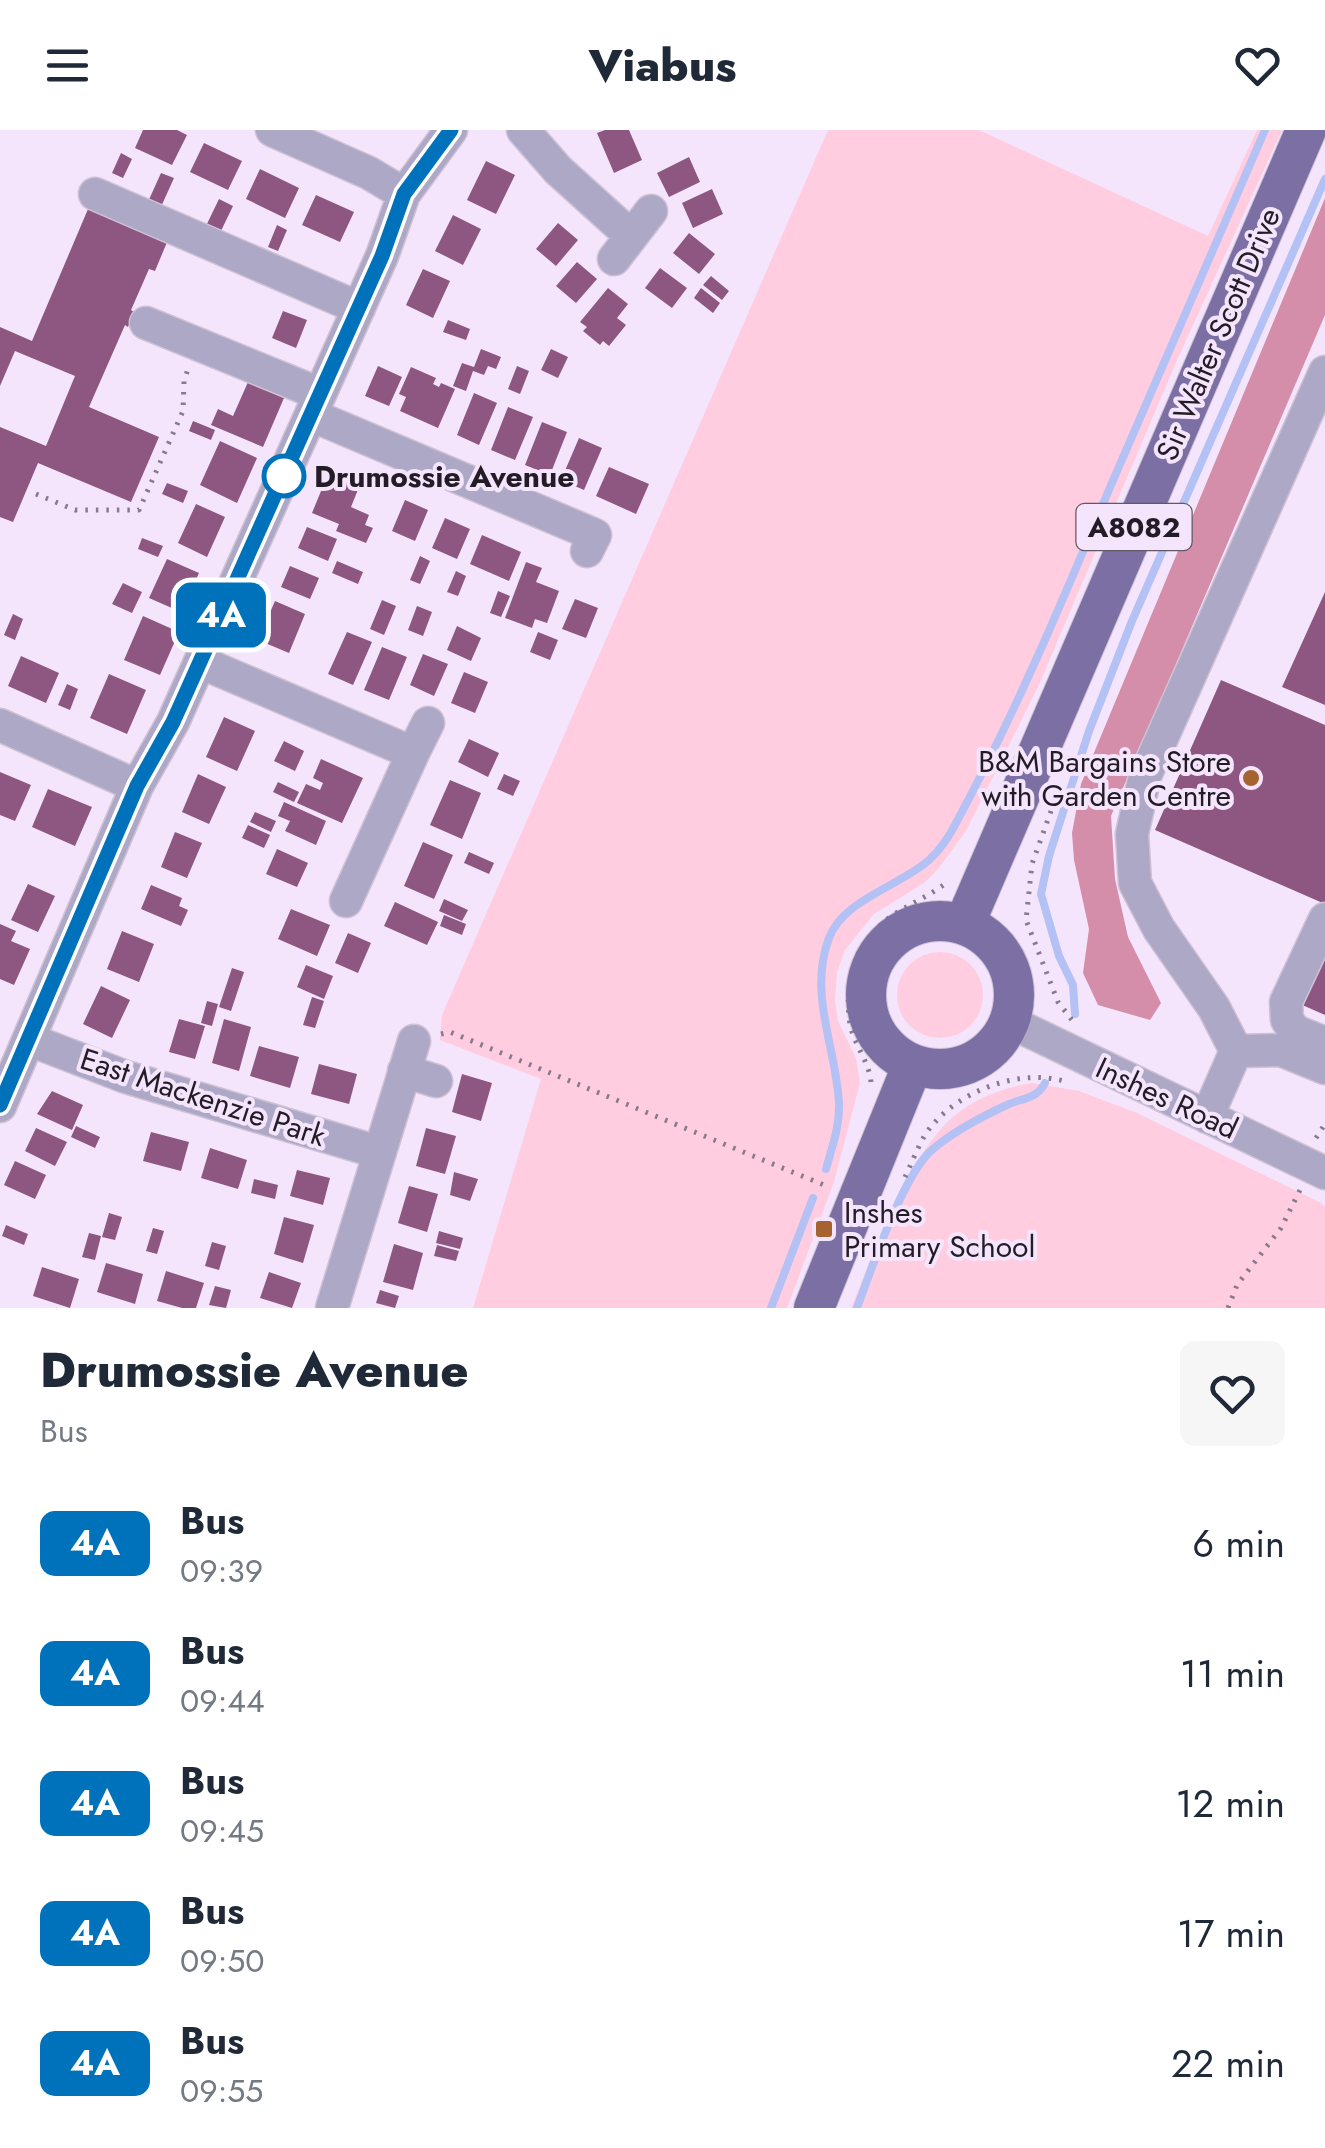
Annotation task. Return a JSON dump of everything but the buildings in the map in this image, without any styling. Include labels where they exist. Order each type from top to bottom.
[{"type":"main road","name":"Sir Walter Scott Drive","points":[[964,925],[1306,130]]},
{"type":"main road","points":[[941,921],[964,925],[985,936],[1007,964],[1015,999],[1010,1022],[998,1042],[970,1063],[936,1069],[913,1064],[893,1052],[878,1036],[869,1015],[866,992],[870,970],[890,942],[918,924],[941,921]]},
{"type":"main road","points":[[814,1308],[913,1064]]},
{"type":"street","points":[[272,130],[404,194]]},
{"type":"street","points":[[0,1106],[137,786],[173,722],[316,405],[404,194],[451,130]]},
{"type":"street","points":[[523,130],[558,170],[632,235]]},
{"type":"street","points":[[94,194],[358,308]]},
{"type":"street","points":[[146,322],[595,535],[587,551]]},
{"type":"street","points":[[1236,1050],[1214,1008],[1159,929],[1134,884],[1132,834],[1146,776],[1325,372]]},
{"type":"street","points":[[200,662],[413,753]]},
{"type":"street","points":[[347,878],[428,723]]},
{"type":"street","points":[[0,725],[137,786]]},
{"type":"street","points":[[1325,919],[1285,1011],[1295,1031],[1325,1042]]},
{"type":"street","name":"Inshes Road","points":[[1010,1022],[1207,1117],[1313,1180]]},
{"type":"street","name":"East Mackenzie Park","points":[[30,1040],[126,1077],[378,1152]]},
{"type":"street","points":[[1236,1050],[1281,1050],[1325,1068]]},
{"type":"street","points":[[1207,1117],[1236,1050]]},
{"type":"street","points":[[332,1308],[409,1056],[436,1082]]},
{"type":"path","points":[[36,494],[75,510],[140,510],[182,411],[184,380],[196,345]]},
{"type":"path","points":[[409,1056],[450,1032],[841,1191]]},
{"type":"path","points":[[902,1182],[935,1122],[970,1097],[1021,1078],[1039,1077],[1076,1085]]},
{"type":"path","points":[[1293,1182],[1313,1180]]},
{"type":"path","points":[[1228,1308],[1238,1285],[1313,1180]]},
{"type":"shaded area","points":[[828,130],[979,130],[1208,236],[1257,130],[1282,130],[1178,358],[1038,687],[966,831],[924,883],[874,914],[845,950],[837,972],[835,1000],[838,1021],[856,1058],[860,1083],[834,1182],[787,1308],[473,1308],[541,1079],[440,1040],[442,1015]]},
{"type":"shaded area","points":[[1325,198],[1325,315],[1111,816],[1115,879],[1128,937],[1161,1003],[1150,1020],[1098,1005],[1083,973],[1089,929],[1072,833],[1081,784]]},
{"type":"shaded area","points":[[932,952],[948,952],[971,964],[980,978],[980,1012],[971,1026],[948,1038],[932,1038],[916,1031],[904,1019],[897,1003],[897,987],[904,971],[916,959]]},
{"type":"shaded area","points":[[1032,1083],[1079,1091],[1137,1113],[1321,1203],[1325,1207],[1325,1308],[851,1308],[894,1206],[938,1132],[981,1099]]},
{"type":"waterway","points":[[826,1169],[839,1112],[822,1000],[823,959],[829,938],[847,913],[929,860],[953,828],[1038,656],[1265,130]]},
{"type":"waterway","points":[[1075,1014],[1073,985],[1059,956],[1041,894],[1049,856],[1089,731],[1132,621],[1325,179]]},
{"type":"waterway","points":[[857,1308],[889,1223],[922,1161],[959,1131],[1033,1095],[1045,1083]]},
{"type":"waterway","points":[[771,1308],[813,1198]]},
{"type":"bus line","name":"4A","points":[[0,1105],[137,786],[173,722],[382,256],[404,194],[451,130]]},
{"type":"place","name":"Drumossie Avenue","points":[[284,476]]},
{"type":"place","name":"B&M Bargains Store with Garden Centre","points":[[1251,778]]},
{"type":"place","name":"Inshes Primary School","points":[[824,1229]]}]
